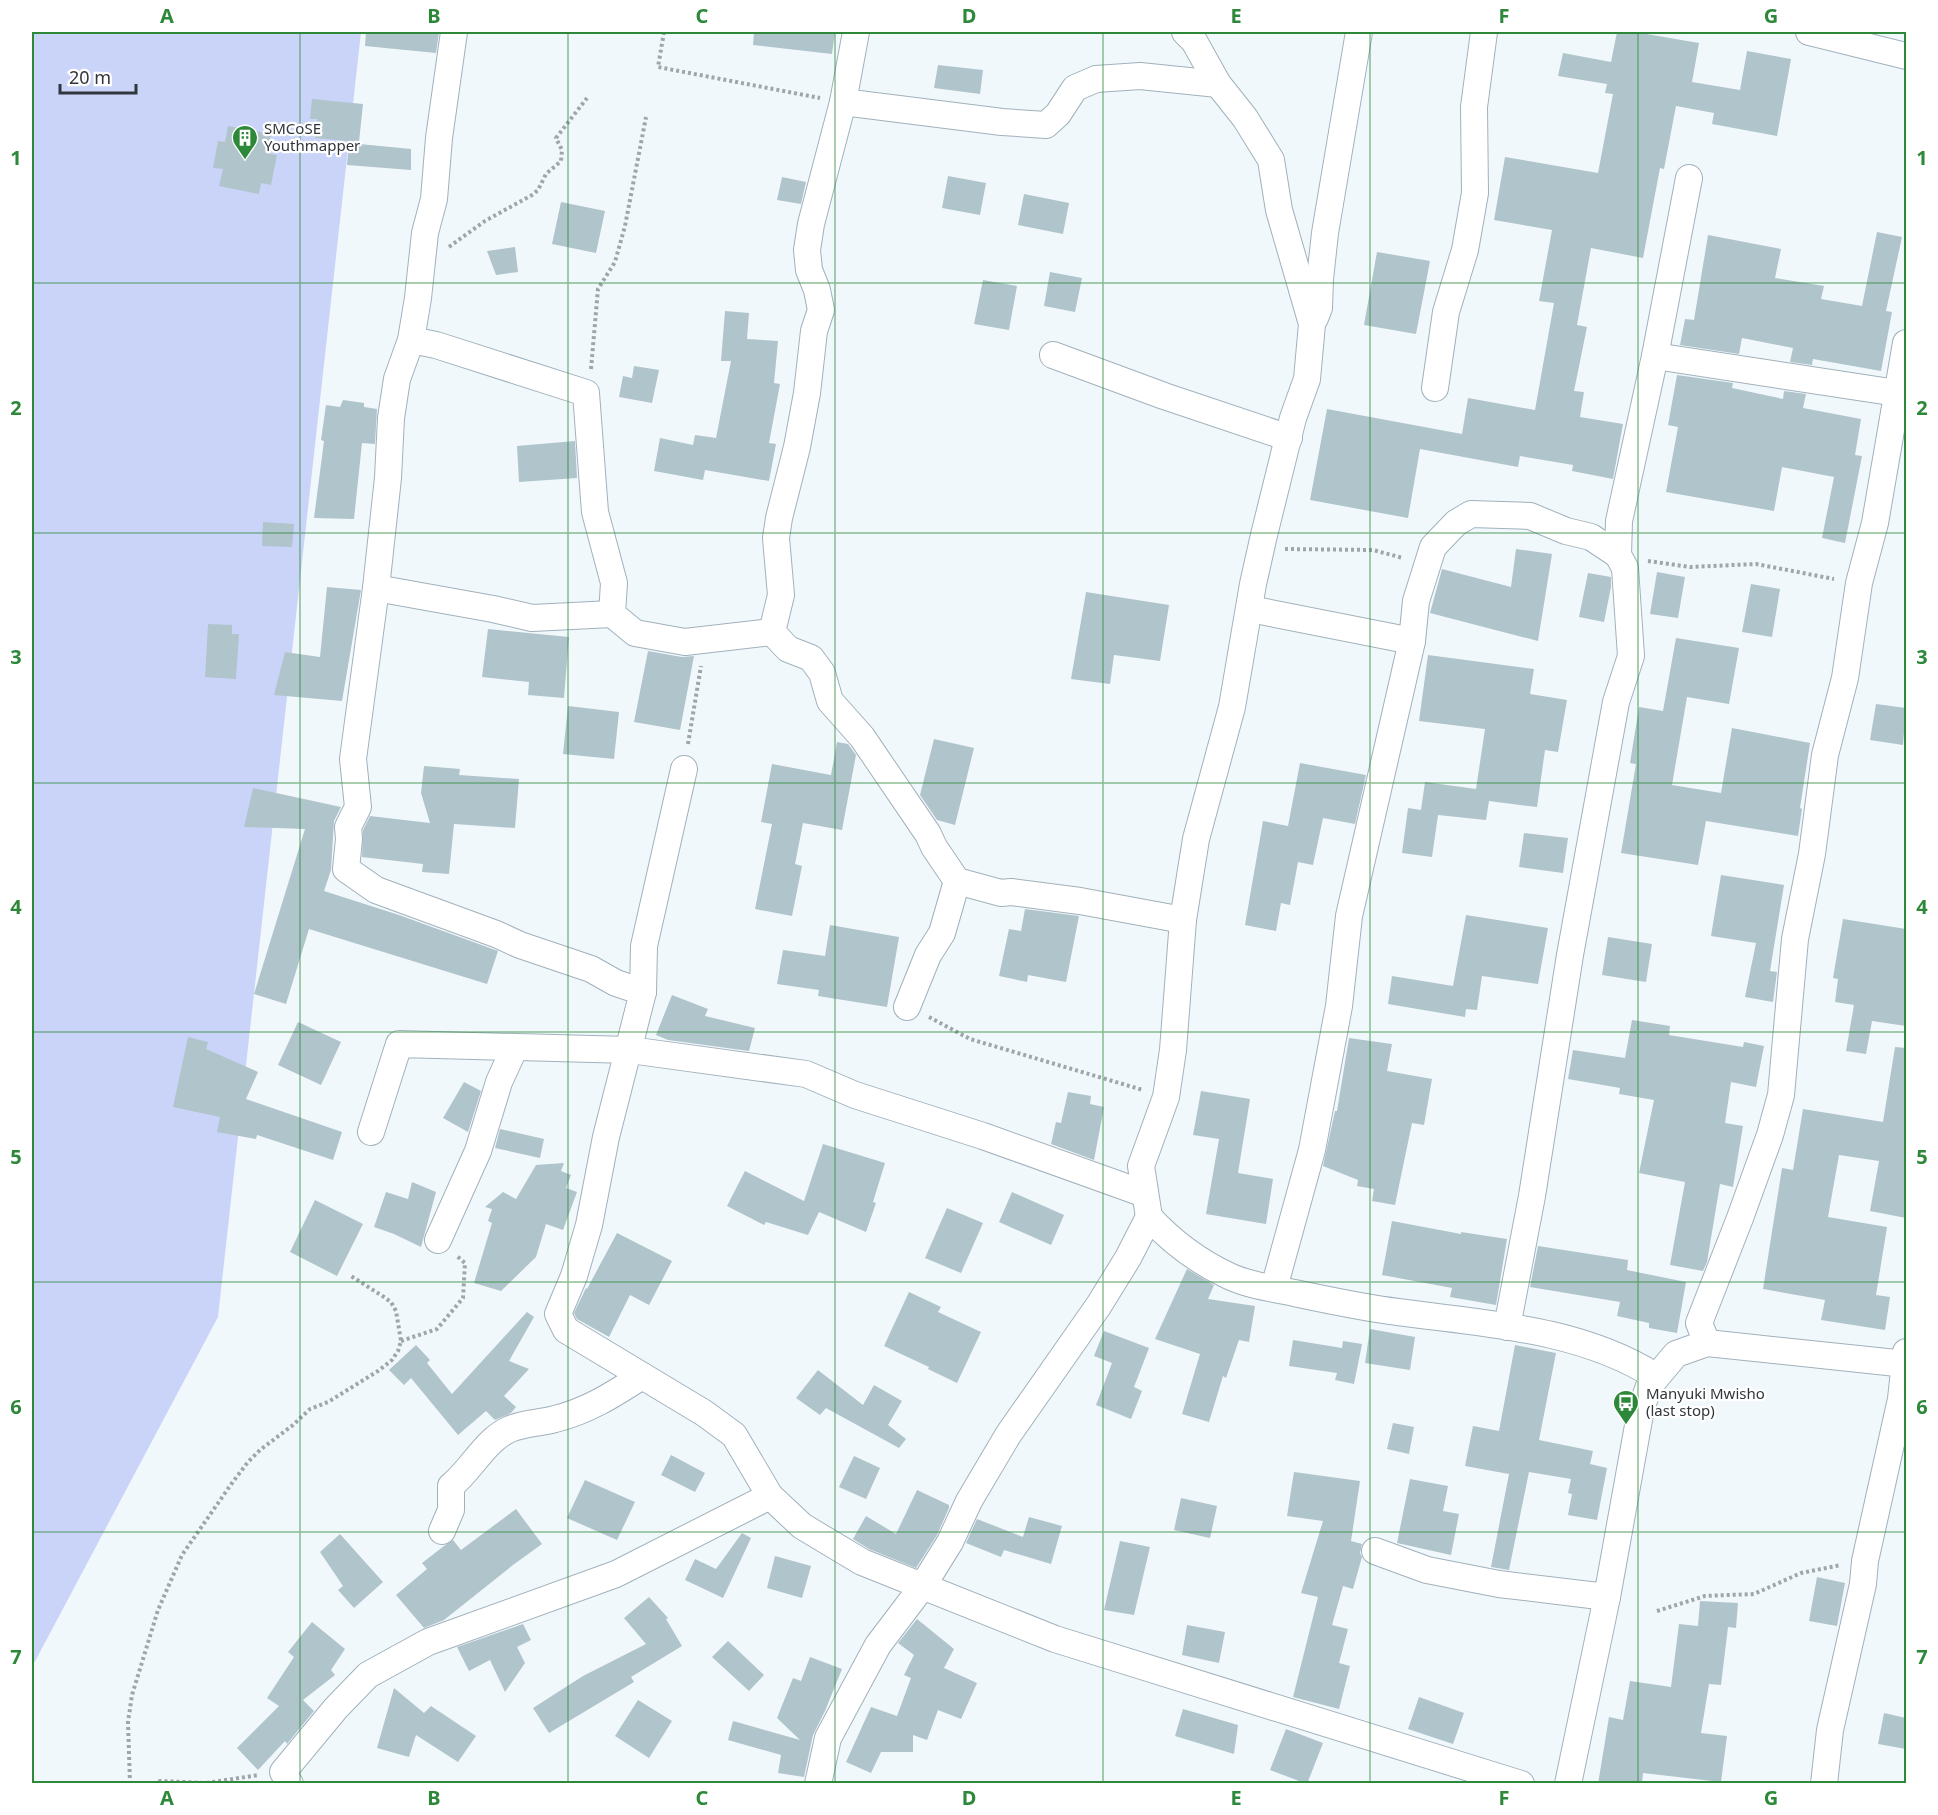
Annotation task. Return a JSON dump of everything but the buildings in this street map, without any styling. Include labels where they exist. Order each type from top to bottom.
[{"type":"street","points":[[454,32],[434,199],[425,232],[418,298],[411,340],[398,379],[391,418],[388,478],[376,588],[353,759],[358,807],[348,827],[350,839],[346,869],[376,890],[520,945],[591,969],[616,983],[644,992]]},
{"type":"street","points":[[772,632],[781,595],[776,538],[779,518],[797,447],[807,393],[814,331],[821,310],[817,290],[809,270],[807,250],[811,224],[843,102],[856,32]]},
{"type":"street","points":[[1185,32],[1194,41],[1218,84],[1245,118],[1271,160],[1279,210],[1312,324]]},
{"type":"street","points":[[1359,32],[1325,233],[1319,309],[1312,324],[1306,379],[1293,418],[1259,557],[1232,707],[1196,839],[1183,920],[1173,1050],[1166,1097],[1141,1166],[1147,1205],[1160,1229],[1208,1265],[1232,1277],[1364,1307],[1507,1327],[1602,1348],[1631,1361],[1655,1376]]},
{"type":"street","points":[[1435,388],[1446,312],[1465,250],[1475,193],[1474,107],[1484,32]]},
{"type":"street","points":[[1809,32],[1906,56]]},
{"type":"street","points":[[843,102],[1002,122],[1046,125],[1058,114],[1075,88],[1096,79],[1140,76],[1218,84]]},
{"type":"street","points":[[1618,555],[1619,520],[1655,356],[1689,178]]},
{"type":"street","points":[[411,340],[436,345],[586,393],[595,512],[614,583],[612,614]]},
{"type":"street","points":[[1707,1343],[1699,1323],[1770,1136],[1781,1095],[1795,939],[1812,854],[1825,755],[1845,678],[1859,584],[1875,523],[1906,343]]},
{"type":"street","points":[[1053,355],[1164,396],[1289,438]]},
{"type":"street","points":[[1655,356],[1896,393]]},
{"type":"street","points":[[1274,1288],[1312,1150],[1339,1006],[1349,916],[1412,641],[1416,602],[1427,561],[1433,547],[1456,523],[1471,514],[1530,516],[1566,531],[1591,537],[1618,555],[1625,567],[1631,656],[1616,702],[1570,955],[1532,1196],[1507,1327]]},
{"type":"street","points":[[376,588],[532,618],[612,614],[635,633],[685,642],[772,632]]},
{"type":"street","points":[[1250,609],[1412,641]]},
{"type":"street","points":[[772,632],[788,649],[811,658],[822,674],[830,701],[862,737],[957,881],[1001,893],[1011,892],[1080,901],[1183,920]]},
{"type":"street","points":[[684,768],[644,946],[644,992],[606,1137],[589,1225],[574,1276],[558,1314],[566,1330],[704,1413],[734,1435],[770,1496],[802,1526],[862,1562],[1055,1639],[1521,1784]]},
{"type":"street","points":[[907,1007],[928,955],[942,933],[957,881]]},
{"type":"street","points":[[371,1132],[399,1044],[630,1050],[806,1074],[855,1095],[1014,1147],[1147,1205]]},
{"type":"street","points":[[438,1240],[474,1161],[499,1082],[515,1047]]},
{"type":"street","points":[[818,1784],[828,1738],[878,1645],[922,1587],[950,1542],[969,1501],[1008,1435],[1099,1305],[1128,1258],[1147,1205]]},
{"type":"street","points":[[1568,1784],[1607,1597],[1641,1409],[1648,1386],[1676,1354],[1707,1343],[1906,1360],[1901,1399],[1865,1561],[1863,1584],[1830,1730],[1824,1784]]},
{"type":"street","points":[[441,1531],[451,1510],[451,1486],[463,1476],[493,1439],[511,1428],[557,1419],[597,1405],[642,1376]]},
{"type":"street","points":[[286,1778],[336,1708],[368,1675],[428,1642],[616,1574],[770,1496]]},
{"type":"street","points":[[1375,1551],[1437,1572],[1499,1584],[1607,1597]]},
{"type":"path","points":[[664,32],[658,67],[843,102]]},
{"type":"path","points":[[420,269],[485,221],[538,190],[546,174],[561,160],[562,150],[556,138],[587,98]]},
{"type":"path","points":[[586,393],[591,367],[598,289],[615,262],[634,182],[645,117]]},
{"type":"path","points":[[1259,557],[1286,548],[1348,549],[1373,550],[1427,561]]},
{"type":"path","points":[[1618,555],[1674,566],[1756,564],[1859,584]]},
{"type":"path","points":[[684,768],[705,640]]},
{"type":"path","points":[[907,1007],[970,1039],[1166,1097]]},
{"type":"path","points":[[401,1341],[437,1329],[463,1298],[465,1263],[438,1240]]},
{"type":"path","points":[[130,1784],[128,1722],[132,1695],[158,1610],[182,1555],[232,1483],[260,1450],[310,1409],[328,1402],[378,1371],[392,1360],[398,1351],[401,1341],[396,1311],[391,1302],[351,1276]]},
{"type":"path","points":[[1657,1611],[1705,1596],[1754,1594],[1801,1573],[1865,1561]]},
{"type":"path","points":[[153,1784],[160,1781],[206,1783],[286,1778]]},
{"type":"shaded area","points":[[32,32],[361,32],[218,1317],[32,1667]]},
{"type":"place","name":"SMCoSE Youthmapper","points":[[245,161]]},
{"type":"place","name":"Manyuki Mwisho (last stop)","points":[[1626,1426]]}]
